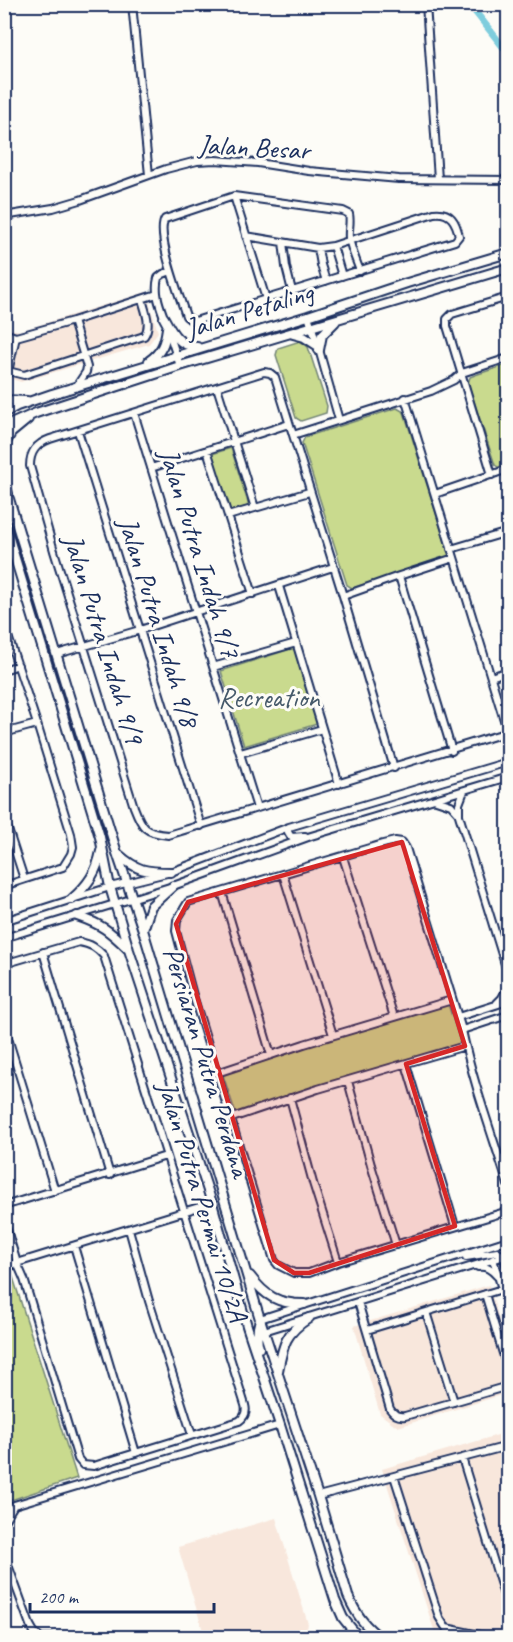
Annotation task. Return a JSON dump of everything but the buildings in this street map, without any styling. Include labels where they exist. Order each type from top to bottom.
[{"type":"main road","name":"Jalan Petaling","points":[[4,412],[176,355],[508,254]]},
{"type":"main road","name":"Jalan Petaling","points":[[4,427],[36,413],[180,366],[508,268]]},
{"type":"main road","points":[[164,318],[172,333],[182,343],[191,347],[203,347]]},
{"type":"main road","points":[[291,334],[301,336],[319,348],[322,335],[338,319]]},
{"type":"main road","points":[[143,366],[161,351],[165,344],[167,328]]},
{"type":"main road","points":[[4,400],[33,401]]},
{"type":"main road","points":[[4,446],[11,433],[36,413]]},
{"type":"main road","points":[[4,478],[9,499]]},
{"type":"main road","name":"Persiaran Putra Perdana","points":[[4,491],[9,499],[117,853],[143,930],[247,1273],[260,1326],[318,1496],[348,1596],[354,1611],[363,1623],[381,1638]]},
{"type":"main road","name":"Persiaran Putra Perdana","points":[[4,522],[100,837],[110,887],[129,950],[212,1203],[239,1297],[334,1600],[343,1618],[359,1638]]},
{"type":"main road","points":[[72,899],[87,885],[95,870],[102,849],[100,837]]},
{"type":"main road","points":[[117,853],[136,868],[146,872],[171,872]]},
{"type":"main road","points":[[143,930],[151,906],[173,886]]},
{"type":"main road","points":[[77,916],[107,929],[129,950]]},
{"type":"main road","points":[[247,1273],[258,1287],[271,1297],[294,1304],[304,1304]]},
{"type":"main road","points":[[239,1297],[245,1304],[250,1317],[260,1326],[257,1341],[261,1354],[261,1368]]},
{"type":"main road","points":[[278,1374],[288,1337],[298,1324],[309,1318]]},
{"type":"street","points":[[132,4],[149,175]]},
{"type":"street","points":[[426,4],[438,179]]},
{"type":"street","name":"Jalan Besar","points":[[4,216],[53,208],[182,164],[215,160],[363,177],[508,180]]},
{"type":"street","points":[[234,196],[266,299]]},
{"type":"street","points":[[246,236],[318,248],[333,246],[350,240],[434,213],[444,213],[455,221],[459,236],[455,241],[360,271],[195,321],[186,316],[171,271],[162,233],[163,221],[234,196],[347,212],[351,217],[350,240],[360,271]]},
{"type":"street","points":[[283,242],[292,291]]},
{"type":"street","points":[[333,246],[342,276]]},
{"type":"street","points":[[318,248],[326,281]]},
{"type":"street","points":[[171,271],[158,278],[156,294],[180,366]]},
{"type":"street","points":[[4,333],[16,337],[156,294]]},
{"type":"street","points":[[492,475],[447,326],[447,319],[452,314],[508,297]]},
{"type":"street","points":[[16,337],[6,371],[24,375],[144,336],[149,327],[142,299]]},
{"type":"street","points":[[308,316],[339,420]]},
{"type":"street","points":[[73,321],[87,367],[76,387]]},
{"type":"street","points":[[293,435],[438,388],[462,373],[508,358]]},
{"type":"street","points":[[78,431],[264,372],[275,377],[394,768]]},
{"type":"street","points":[[218,387],[255,508]]},
{"type":"street","points":[[201,826],[508,733],[405,398]]},
{"type":"street","name":"Jalan Putra Indah 9/7","points":[[134,413],[257,808]]},
{"type":"street","points":[[151,468],[289,424]]},
{"type":"street","name":"Jalan Putra Indah 9/9","points":[[78,431],[44,441],[34,449],[30,457],[30,466],[84,646],[140,823],[156,834],[168,835],[201,826]]},
{"type":"street","name":"Jalan Putra Indah 9/8","points":[[78,431],[201,826]]},
{"type":"street","points":[[207,450],[253,594]]},
{"type":"street","points":[[435,494],[508,469]]},
{"type":"street","points":[[228,516],[309,492]]},
{"type":"street","points":[[452,549],[508,533]]},
{"type":"street","points":[[343,596],[454,558]]},
{"type":"street","points":[[57,654],[140,630],[333,567]]},
{"type":"street","points":[[399,576],[452,751]]},
{"type":"street","points":[[279,586],[339,784]]},
{"type":"street","points":[[4,624],[37,724],[73,847],[69,860],[63,867],[4,886]]},
{"type":"street","points":[[213,667],[296,643]]},
{"type":"street","points":[[4,670],[18,665]]},
{"type":"street","points":[[491,677],[508,671]]},
{"type":"street","points":[[4,733],[37,724]]},
{"type":"street","points":[[241,753],[322,729]]},
{"type":"street","points":[[496,766],[508,756]]},
{"type":"street","points":[[4,921],[110,887],[171,872],[289,827],[508,762]]},
{"type":"street","points":[[4,938],[173,886],[311,836],[508,777]]},
{"type":"street","points":[[464,791],[459,804],[459,815],[508,974]]},
{"type":"street","points":[[434,800],[451,805],[459,815]]},
{"type":"street","points":[[4,817],[24,879]]},
{"type":"street","points":[[289,827],[288,832],[291,837],[311,836]]},
{"type":"street","points":[[508,1185],[404,844],[399,841],[383,844],[188,902],[176,924],[193,995],[273,1260],[278,1265],[297,1274],[309,1273],[338,1262],[508,1211]]},
{"type":"street","points":[[343,857],[394,1017]]},
{"type":"street","points":[[283,874],[333,1035]]},
{"type":"street","points":[[222,892],[271,1055]]},
{"type":"street","name":"Jalan Putra Permai 10/2A","points":[[4,964],[79,942],[95,947],[104,956],[246,1411],[243,1417],[239,1421],[100,1464],[83,1465],[78,1459],[24,1279],[17,1263]]},
{"type":"street","points":[[43,952],[110,1174]]},
{"type":"street","points":[[491,1007],[502,998],[508,987]]},
{"type":"street","points":[[217,1073],[333,1035],[452,1000]]},
{"type":"street","points":[[458,1017],[508,1001]]},
{"type":"street","points":[[462,1030],[497,1019],[508,1018]]},
{"type":"street","points":[[4,1026],[55,1191]]},
{"type":"street","points":[[232,1118],[290,1098],[465,1046]]},
{"type":"street","points":[[406,1064],[455,1226]]},
{"type":"street","points":[[348,1081],[396,1245]]},
{"type":"street","points":[[290,1098],[313,1183],[338,1262]]},
{"type":"street","points":[[4,1206],[166,1156]]},
{"type":"street","points":[[4,1267],[212,1203]]},
{"type":"street","points":[[4,1220],[17,1263]]},
{"type":"street","points":[[129,1228],[149,1301],[192,1435]]},
{"type":"street","points":[[508,1242],[497,1252],[494,1259],[508,1309]]},
{"type":"street","points":[[260,1326],[304,1304],[508,1242]]},
{"type":"street","points":[[74,1246],[136,1452]]},
{"type":"street","points":[[453,1257],[497,1252],[506,1255]]},
{"type":"street","points":[[260,1326],[309,1318],[506,1255]]},
{"type":"street","points":[[506,1255],[508,1272]]},
{"type":"street","points":[[464,1269],[486,1267],[493,1270],[499,1278]]},
{"type":"street","points":[[367,1330],[502,1289]]},
{"type":"street","points":[[485,1294],[508,1370]]},
{"type":"street","points":[[358,1302],[390,1408],[394,1414],[400,1417],[405,1416],[508,1386]]},
{"type":"street","points":[[426,1312],[454,1402]]},
{"type":"street","points":[[4,1521],[14,1505],[280,1425]]},
{"type":"street","points":[[318,1496],[508,1446]]},
{"type":"street","points":[[462,1458],[508,1608]]},
{"type":"street","points":[[394,1476],[443,1625],[446,1628],[494,1638]]},
{"type":"street","points":[[4,1554],[34,1632],[42,1638],[65,1638]]},
{"type":"street","points":[[498,1571],[508,1573]]},
{"type":"highlighted area","points":[[402,842],[465,1046],[406,1064],[455,1226],[309,1273],[294,1273],[274,1260],[176,924],[188,902]]},
{"type":"shaded area","points":[[146,292],[158,332],[149,344],[21,382],[5,377],[4,327],[20,331]]},
{"type":"shaded area","points":[[489,1285],[508,1350],[508,1393],[398,1427],[380,1414],[354,1326]]},
{"type":"shaded area","points":[[508,1432],[508,1637],[448,1637],[435,1633],[382,1469]]},
{"type":"shaded area","points":[[276,1518],[308,1624],[307,1628],[283,1636],[203,1631],[178,1547]]},
{"type":"green space","points":[[300,341],[308,347],[327,406],[326,413],[301,421],[296,418],[276,355],[278,348]]},
{"type":"green space","points":[[506,365],[508,367],[508,465],[498,467],[495,465],[468,383],[470,377]]},
{"type":"green space","points":[[397,408],[404,412],[450,558],[352,588],[347,585],[302,443],[305,437]]},
{"type":"green space","points":[[231,448],[249,506],[230,511],[212,454]]},
{"type":"green space","name":"Recreation","points":[[294,648],[317,724],[244,746],[221,671]]},
{"type":"green space","points":[[448,1004],[461,1045],[347,1077],[236,1114],[222,1072],[333,1036]]},
{"type":"green space","points":[[11,1271],[77,1478],[5,1502],[4,1273]]},
{"type":"waterway","points":[[469,4],[508,53]]}]
